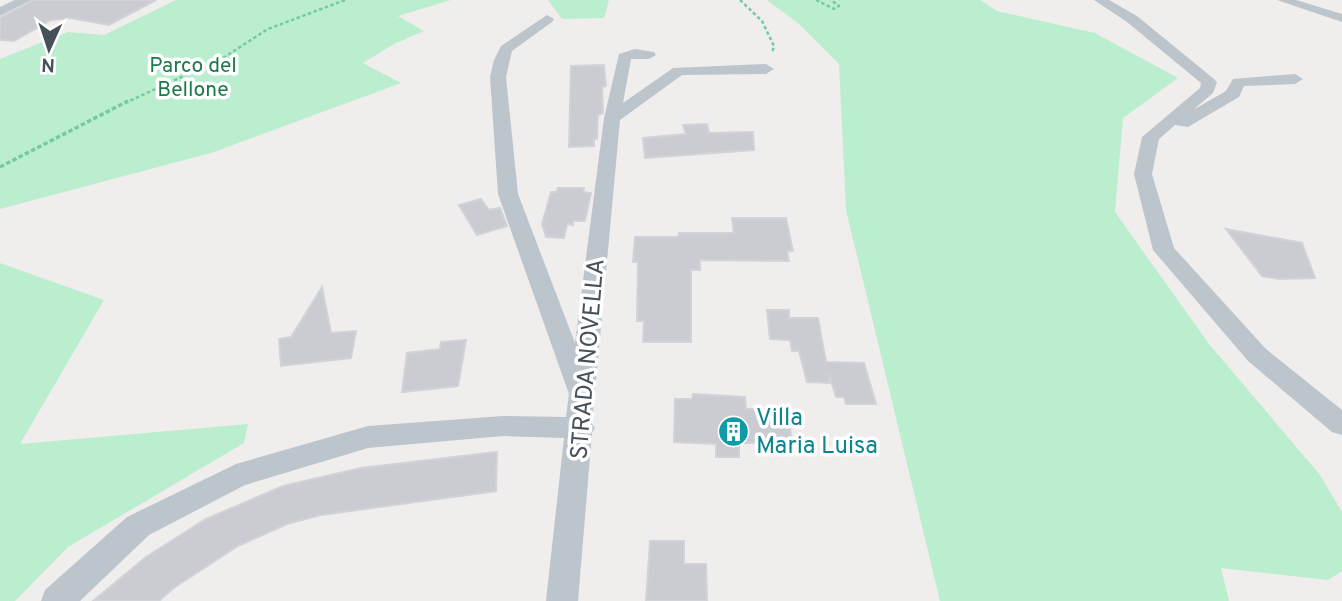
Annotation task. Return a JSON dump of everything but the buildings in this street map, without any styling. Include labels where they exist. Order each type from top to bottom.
[{"type":"street","points":[[0,12],[25,0]]},
{"type":"street","points":[[1100,0],[1132,19],[1209,82],[1207,90],[1151,137],[1143,174],[1164,250],[1257,355],[1342,425]]},
{"type":"street","points":[[1283,0],[1342,18]]},
{"type":"street","points":[[547,19],[506,49],[501,60],[498,77],[503,146],[508,194],[583,399]]},
{"type":"street","name":"STRADA NOVELLA","points":[[562,601],[581,428],[592,287],[612,118],[624,57],[635,53],[649,55]]},
{"type":"street","points":[[612,118],[678,71],[766,69]]},
{"type":"street","points":[[1151,137],[1211,108],[1233,94],[1238,82],[1295,79]]},
{"type":"street","points":[[57,601],[138,526],[236,476],[368,437],[503,426],[581,428]]},
{"type":"path","points":[[0,167],[159,85],[223,58],[268,29],[345,0]]},
{"type":"path","points":[[740,0],[762,22],[774,46],[766,69]]},
{"type":"path","points":[[816,0],[834,9],[839,6],[831,0]]},
{"type":"green space","name":"Parco del Bellone","points":[[176,0],[451,0],[398,16],[424,31],[394,44],[363,63],[401,83],[211,153],[0,209],[0,59],[68,32],[104,35]]},
{"type":"green space","points":[[548,0],[609,0],[604,18],[562,19]]},
{"type":"green space","points":[[767,0],[980,0],[997,11],[1095,33],[1178,78],[1123,118],[1115,212],[1209,344],[1320,475],[1342,512],[1342,571],[1328,580],[1221,568],[1229,601],[940,601],[846,210],[839,64],[799,24]]},
{"type":"green space","points":[[0,263],[104,300],[20,444],[248,424],[244,443],[68,547],[15,601],[0,601]]},
{"type":"place","name":"Villa Maria Luisa","points":[[733,431]]}]
